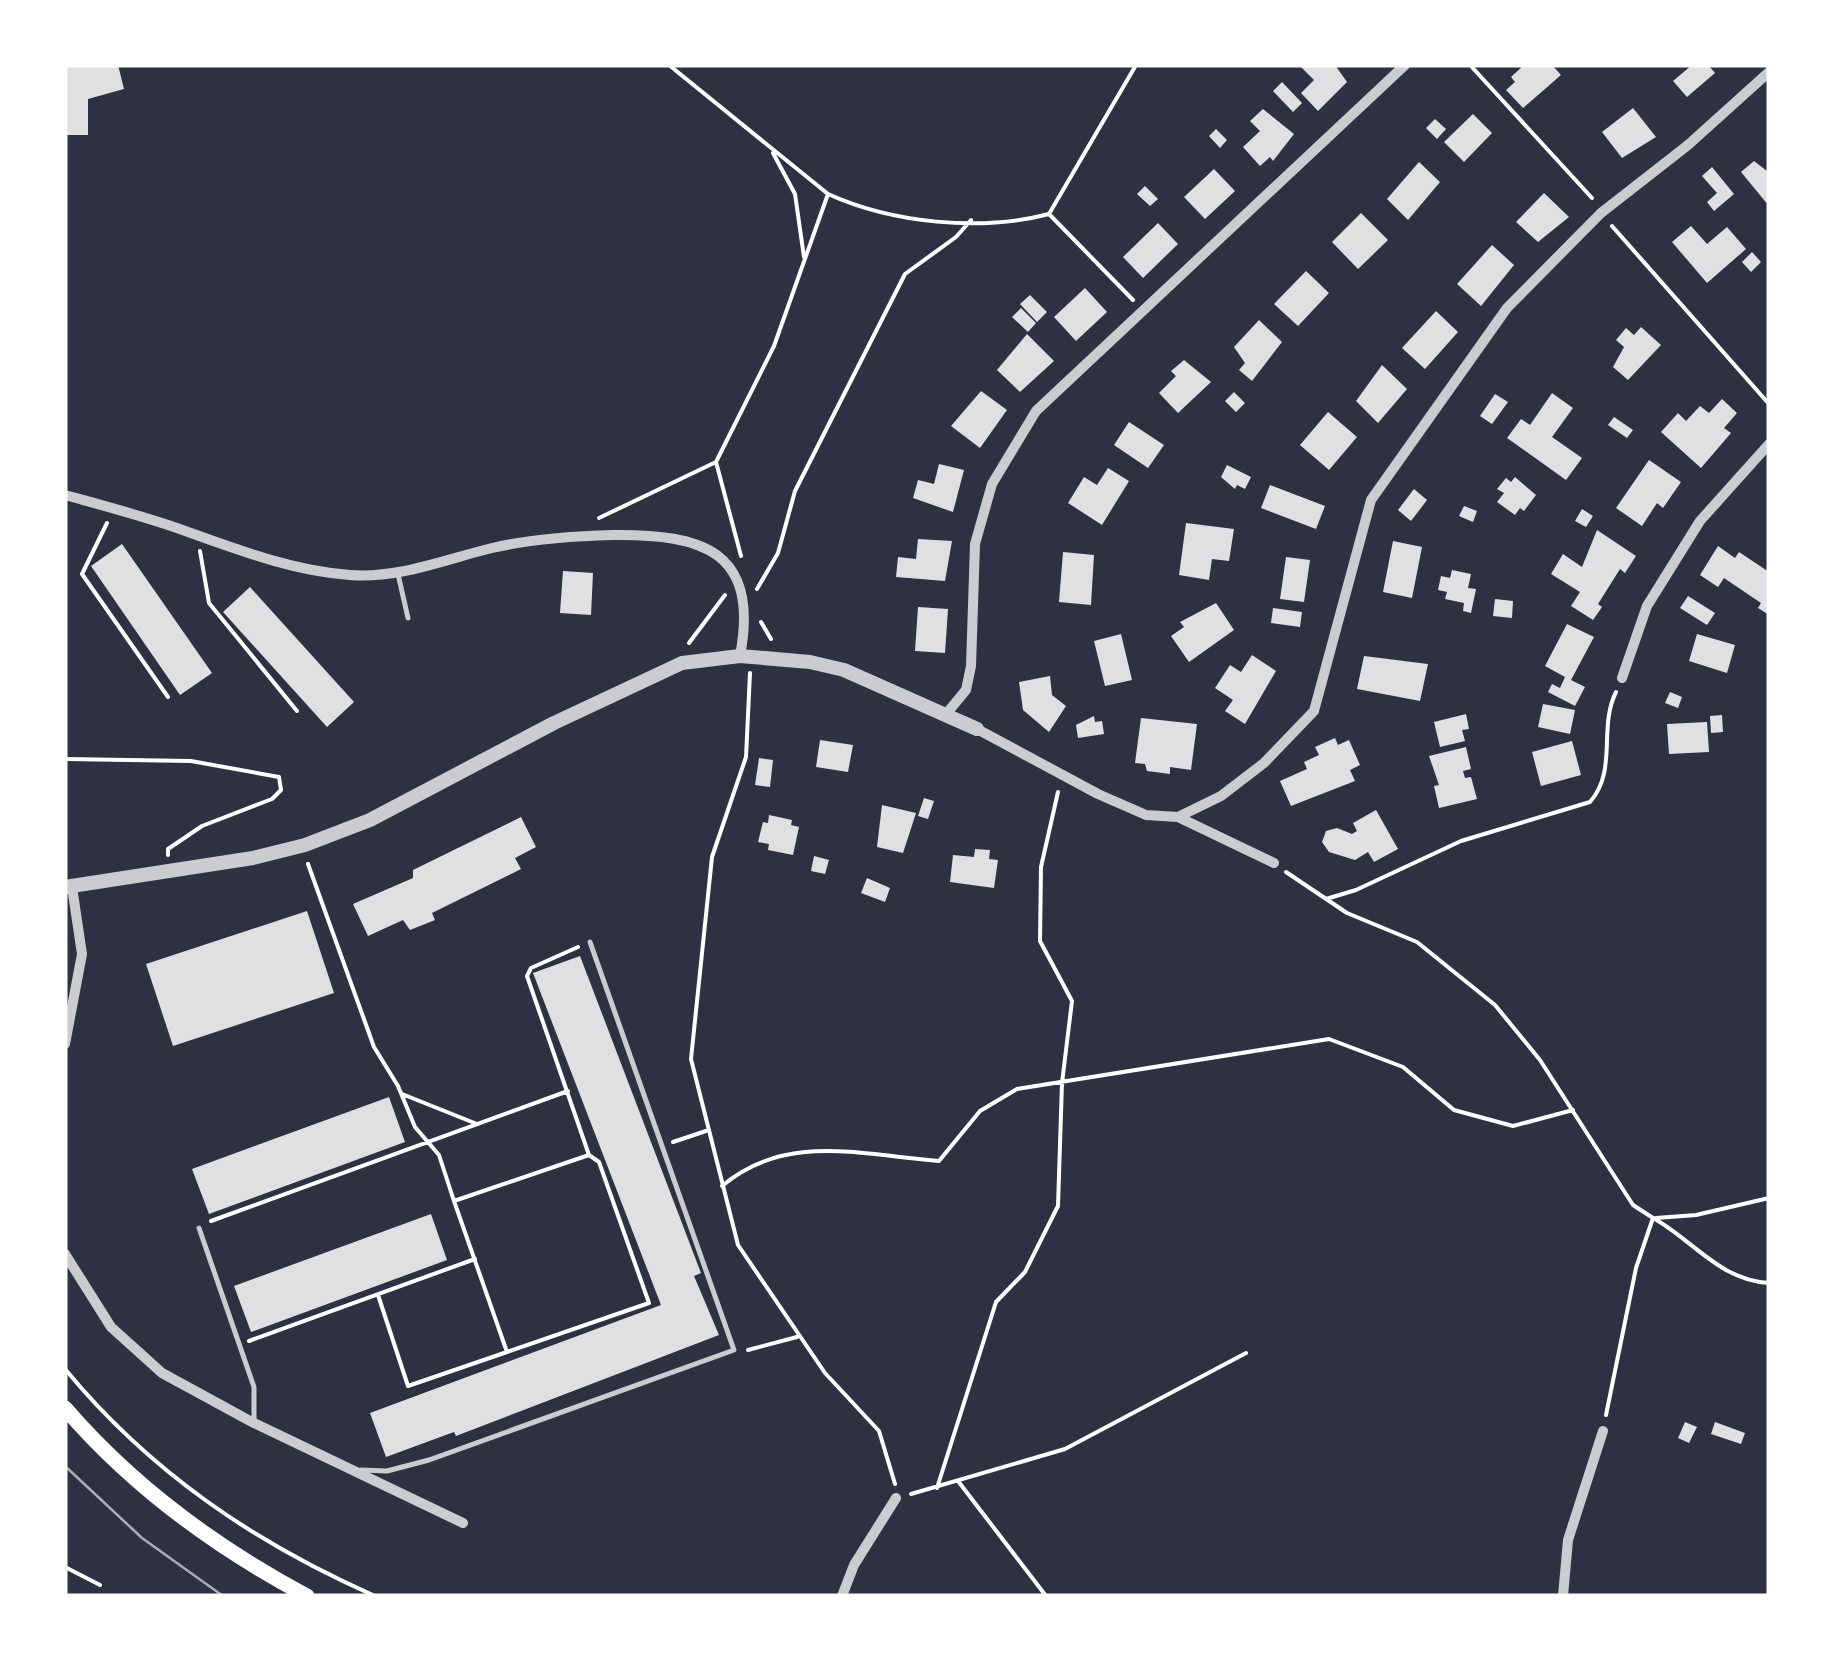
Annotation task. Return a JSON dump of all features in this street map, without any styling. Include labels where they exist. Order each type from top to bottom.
[{"type":"main road","points":[[65,1408],[127,1473],[195,1529],[306,1596]]},
{"type":"street","points":[[948,713],[966,690],[971,666],[975,544],[992,484],[1036,411],[1405,65]]},
{"type":"street","points":[[1178,816],[1221,796],[1264,763],[1314,710],[1371,500],[1507,308],[1601,212],[1688,145],[1769,72]]},
{"type":"street","points":[[1622,678],[1647,606],[1700,521],[1769,444]]},
{"type":"street","points":[[65,495],[305,569],[353,576],[397,571],[495,547],[569,536],[648,534],[693,540],[723,558],[735,576],[746,610],[740,656]]},
{"type":"street","points":[[65,1044],[82,954],[69,887],[253,858],[304,845],[410,801],[682,663],[769,656],[844,670],[948,713],[1062,777],[1146,815],[1178,816],[1274,863]]},
{"type":"street","points":[[65,1254],[91,1301],[138,1355],[180,1384],[463,1523]]},
{"type":"street","points":[[1563,1596],[1568,1540],[1604,1431]]},
{"type":"street","points":[[842,1596],[854,1565],[896,1498]]},
{"type":"lane","points":[[397,571],[408,618]]},
{"type":"lane","points":[[361,1470],[387,1471],[429,1460],[734,1350],[590,942]]},
{"type":"lane","points":[[200,1228],[254,1387],[254,1423]]},
{"type":"path","points":[[669,65],[828,194],[898,219],[971,220],[1049,214],[1144,311]]},
{"type":"path","points":[[1049,214],[1136,65]]},
{"type":"path","points":[[1470,65],[1769,404]]},
{"type":"path","points":[[770,147],[795,194],[804,256]]},
{"type":"path","points":[[569,536],[716,462],[774,346],[828,194]]},
{"type":"path","points":[[716,462],[754,593],[778,553],[795,491],[905,274],[956,237],[971,220]]},
{"type":"path","points":[[112,509],[82,574],[168,697]]},
{"type":"path","points":[[200,536],[209,603],[297,711]]},
{"type":"path","points":[[656,674],[698,632],[735,576],[747,569]]},
{"type":"path","points":[[734,672],[768,672],[771,636],[759,616]]},
{"type":"path","points":[[750,671],[748,745],[712,856],[690,1036],[706,1131],[738,1244],[798,1337],[879,1431],[892,1468],[896,1498],[1065,1449],[1246,1353]]},
{"type":"path","points":[[1326,899],[1356,890],[1460,840],[1590,802],[1606,774],[1608,708],[1622,678]]},
{"type":"path","points":[[65,759],[122,763],[191,761],[279,777],[281,790],[272,799],[217,819],[168,849],[169,869]]},
{"type":"path","points":[[937,1488],[996,1302],[1025,1272],[1058,1206],[1062,1084],[1072,1001],[1040,941],[1041,867],[1062,777]]},
{"type":"path","points":[[304,845],[353,996],[374,1047],[425,1143],[438,1156],[507,1352]]},
{"type":"path","points":[[1274,863],[1347,913],[1417,942],[1464,976],[1504,1016],[1574,1110],[1633,1205],[1712,1264],[1737,1277],[1769,1283]]},
{"type":"path","points":[[378,1295],[408,1386],[649,1303],[599,1162],[589,1155],[528,972],[590,942]]},
{"type":"path","points":[[720,1187],[764,1158],[789,1150],[939,1161],[980,1111],[1017,1089],[1329,1039],[1403,1067],[1454,1110],[1514,1126],[1574,1110]]},
{"type":"path","points":[[200,1228],[568,1091]]},
{"type":"path","points":[[401,1094],[476,1124]]},
{"type":"path","points":[[662,1145],[706,1131]]},
{"type":"path","points":[[454,1200],[589,1155]]},
{"type":"path","points":[[1652,1218],[1696,1214],[1769,1198]]},
{"type":"path","points":[[1604,1431],[1636,1268],[1652,1218]]},
{"type":"path","points":[[238,1344],[475,1259]]},
{"type":"path","points":[[734,1350],[757,1350],[798,1337]]},
{"type":"path","points":[[65,1370],[114,1424],[209,1506],[268,1544],[375,1596]]},
{"type":"path","points":[[958,1481],[1046,1596]]},
{"type":"path","points":[[65,1567],[100,1585]]},
{"type":"building","points":[[65,65],[118,65],[124,89],[88,99],[88,135],[65,135]]},
{"type":"building","points":[[1299,65],[1335,65],[1347,82],[1318,111],[1301,93],[1314,80]]},
{"type":"building","points":[[1524,65],[1552,65],[1561,75],[1523,108],[1506,90],[1515,82],[1511,77]]},
{"type":"building","points":[[1692,65],[1708,65],[1715,73],[1687,97],[1673,81]]},
{"type":"building","points":[[1282,82],[1302,103],[1293,112],[1273,91]]},
{"type":"building","points":[[1633,108],[1656,137],[1622,158],[1602,132]]},
{"type":"building","points":[[1263,109],[1294,134],[1273,161],[1270,157],[1260,166],[1243,147],[1260,131],[1250,121]]},
{"type":"building","points":[[1473,114],[1492,133],[1464,162],[1444,142]]},
{"type":"building","points":[[1435,119],[1446,129],[1437,139],[1426,128]]},
{"type":"building","points":[[1216,129],[1227,140],[1220,148],[1209,136]]},
{"type":"building","points":[[1754,161],[1767,171],[1769,206],[1741,172]]},
{"type":"building","points":[[1419,162],[1440,182],[1408,220],[1387,199]]},
{"type":"building","points":[[1712,167],[1734,194],[1714,211],[1707,202],[1717,193],[1702,176]]},
{"type":"building","points":[[1214,169],[1235,191],[1205,219],[1184,197]]},
{"type":"building","points":[[1145,186],[1158,199],[1150,206],[1137,194]]},
{"type":"building","points":[[1544,193],[1569,217],[1538,242],[1516,222]]},
{"type":"building","points":[[1361,213],[1388,240],[1358,269],[1332,242]]},
{"type":"building","points":[[1158,223],[1178,244],[1143,278],[1123,257]]},
{"type":"building","points":[[1691,226],[1707,244],[1727,227],[1746,249],[1707,283],[1672,242]]},
{"type":"building","points":[[1492,245],[1514,265],[1481,306],[1457,284]]},
{"type":"building","points":[[1752,252],[1761,262],[1751,272],[1742,262]]},
{"type":"building","points":[[1306,271],[1329,293],[1298,326],[1274,304]]},
{"type":"building","points":[[1085,288],[1107,312],[1076,341],[1054,317]]},
{"type":"building","points":[[1030,295],[1047,312],[1037,322],[1020,304]]},
{"type":"building","points":[[1021,308],[1036,323],[1028,332],[1012,317]]},
{"type":"building","points":[[1436,311],[1458,332],[1425,369],[1402,348]]},
{"type":"building","points":[[1259,320],[1282,342],[1252,381],[1239,370],[1245,363],[1234,347]]},
{"type":"building","points":[[1641,327],[1661,345],[1628,380],[1613,367],[1624,347],[1616,340],[1626,328],[1634,335]]},
{"type":"building","points":[[1027,334],[1054,361],[1020,392],[997,370]]},
{"type":"building","points":[[1184,360],[1211,382],[1178,413],[1159,393],[1176,376],[1171,371]]},
{"type":"building","points":[[1382,365],[1407,389],[1378,423],[1356,401]]},
{"type":"building","points":[[981,391],[1007,410],[980,448],[951,426]]},
{"type":"building","points":[[1234,392],[1245,403],[1236,412],[1225,401]]},
{"type":"building","points":[[1552,393],[1573,408],[1552,437],[1582,458],[1566,480],[1507,438],[1521,419],[1530,425]]},
{"type":"building","points":[[1495,394],[1508,402],[1492,424],[1480,416]]},
{"type":"building","points":[[1722,399],[1737,413],[1724,428],[1731,433],[1701,468],[1661,432],[1678,413],[1686,421],[1700,406],[1709,413]]},
{"type":"building","points":[[1328,412],[1357,437],[1329,470],[1300,445]]},
{"type":"building","points":[[1614,417],[1633,430],[1627,438],[1608,425]]},
{"type":"building","points":[[1129,422],[1164,445],[1148,468],[1114,445]]},
{"type":"building","points":[[1649,460],[1681,482],[1663,508],[1657,503],[1642,526],[1616,508]]},
{"type":"building","points":[[939,464],[964,470],[953,512],[913,498],[918,480],[934,484]]},
{"type":"building","points":[[1227,465],[1251,477],[1245,489],[1237,485],[1235,489],[1221,477]]},
{"type":"building","points":[[1108,468],[1129,481],[1102,525],[1068,503],[1084,477],[1097,485]]},
{"type":"building","points":[[1515,477],[1536,495],[1524,511],[1520,508],[1515,515],[1497,502],[1504,493],[1497,489],[1506,478],[1511,482]]},
{"type":"building","points":[[1270,485],[1325,506],[1316,529],[1261,508]]},
{"type":"building","points":[[1414,489],[1427,500],[1411,521],[1398,510]]},
{"type":"building","points":[[1464,506],[1477,511],[1473,522],[1459,516]]},
{"type":"building","points":[[1582,509],[1593,516],[1586,527],[1575,521]]},
{"type":"building","points":[[1186,523],[1234,529],[1229,561],[1212,559],[1209,580],[1179,575]]},
{"type":"building","points":[[1597,530],[1636,556],[1625,573],[1620,569],[1598,604],[1602,607],[1593,620],[1571,606],[1580,592],[1551,574],[1563,554],[1582,567]]},
{"type":"building","points":[[918,539],[952,541],[945,581],[896,577],[898,557],[916,559]]},
{"type":"building","points":[[1393,541],[1422,547],[1412,598],[1383,592]]},
{"type":"building","points":[[122,544],[212,673],[180,695],[91,566]]},
{"type":"building","points":[[1718,546],[1735,558],[1739,552],[1769,572],[1769,615],[1758,608],[1761,603],[1724,578],[1718,587],[1700,575]]},
{"type":"building","points":[[1063,552],[1094,555],[1091,605],[1059,602]]},
{"type":"building","points":[[1286,557],[1310,560],[1304,602],[1280,599]]},
{"type":"building","points":[[1452,570],[1471,574],[1468,588],[1476,589],[1471,613],[1463,611],[1464,603],[1445,599],[1447,592],[1438,590],[1441,576],[1450,578]]},
{"type":"building","points":[[563,571],[593,573],[591,615],[560,613]]},
{"type":"building","points":[[250,587],[354,702],[327,727],[223,612]]},
{"type":"building","points":[[1688,596],[1715,613],[1707,625],[1680,608]]},
{"type":"building","points":[[1495,599],[1513,601],[1512,618],[1493,616]]},
{"type":"building","points":[[1216,603],[1234,630],[1189,662],[1171,636],[1184,627],[1180,622]]},
{"type":"building","points":[[918,607],[948,609],[945,653],[915,651]]},
{"type":"building","points":[[1273,608],[1302,612],[1300,627],[1271,623]]},
{"type":"building","points":[[1567,624],[1594,637],[1571,680],[1585,687],[1575,706],[1548,692],[1552,684],[1560,688],[1565,677],[1545,666]]},
{"type":"building","points":[[1121,634],[1132,680],[1105,686],[1094,641]]},
{"type":"building","points":[[1697,634],[1735,645],[1727,673],[1689,661]]},
{"type":"building","points":[[1252,655],[1276,671],[1245,724],[1225,711],[1233,700],[1215,688],[1230,665],[1241,672]]},
{"type":"building","points":[[1364,656],[1428,664],[1420,701],[1357,689]]},
{"type":"building","points":[[1050,676],[1052,695],[1066,706],[1049,732],[1023,710],[1019,682]]},
{"type":"building","points":[[1670,692],[1682,697],[1678,708],[1665,703]]},
{"type":"building","points":[[1543,704],[1575,710],[1570,734],[1538,727]]},
{"type":"building","points":[[1466,714],[1469,729],[1462,730],[1465,741],[1440,747],[1434,722]]},
{"type":"building","points":[[1722,715],[1723,732],[1711,733],[1710,716]]},
{"type":"building","points":[[1094,716],[1095,722],[1102,721],[1104,734],[1078,738],[1076,725]]},
{"type":"building","points":[[1141,718],[1197,724],[1191,770],[1170,767],[1170,774],[1147,771],[1145,764],[1135,763]]},
{"type":"building","points":[[1707,722],[1709,752],[1669,754],[1667,724]]},
{"type":"building","points":[[1335,738],[1338,745],[1349,740],[1360,765],[1350,770],[1355,781],[1291,806],[1280,781],[1307,769],[1304,762],[1319,755],[1315,747]]},
{"type":"building","points":[[820,740],[853,745],[848,772],[816,767]]},
{"type":"building","points":[[1572,741],[1581,775],[1541,786],[1532,752]]},
{"type":"building","points":[[1466,747],[1471,769],[1463,771],[1465,778],[1471,777],[1477,799],[1439,808],[1434,786],[1439,785],[1429,756]]},
{"type":"building","points":[[759,758],[773,760],[770,787],[755,785]]},
{"type":"building","points":[[924,798],[934,801],[928,819],[918,816]]},
{"type":"building","points":[[882,805],[916,813],[903,853],[877,847]]},
{"type":"building","points":[[1376,810],[1398,849],[1374,862],[1368,852],[1355,860],[1329,852],[1322,842],[1326,831],[1337,828],[1352,834],[1357,831],[1353,823]]},
{"type":"building","points":[[769,815],[792,820],[791,825],[799,827],[793,855],[768,850],[769,844],[758,842]]},
{"type":"building","points":[[521,817],[536,847],[515,858],[521,869],[432,913],[435,920],[410,930],[403,920],[368,936],[353,904],[413,878],[413,870]]},
{"type":"building","points":[[975,849],[990,850],[989,859],[998,860],[994,888],[950,882],[953,855],[974,857]]},
{"type":"building","points":[[814,856],[829,860],[825,874],[811,871]]},
{"type":"building","points":[[867,878],[890,888],[885,902],[861,893]]},
{"type":"building","points":[[307,911],[334,993],[173,1046],[146,964]]},
{"type":"building","points":[[580,956],[701,1273],[694,1276],[719,1335],[456,1436],[454,1432],[386,1457],[370,1413],[661,1305],[533,973]]},
{"type":"building","points":[[389,1097],[405,1142],[209,1214],[192,1169]]},
{"type":"building","points":[[431,1214],[447,1260],[251,1332],[234,1286]]},
{"type":"building","points":[[1685,1422],[1697,1427],[1689,1443],[1678,1438]]},
{"type":"building","points":[[1715,1422],[1745,1433],[1741,1444],[1711,1434]]},
{"type":"tram line","points":[[65,1466],[142,1538],[223,1596]]}]
